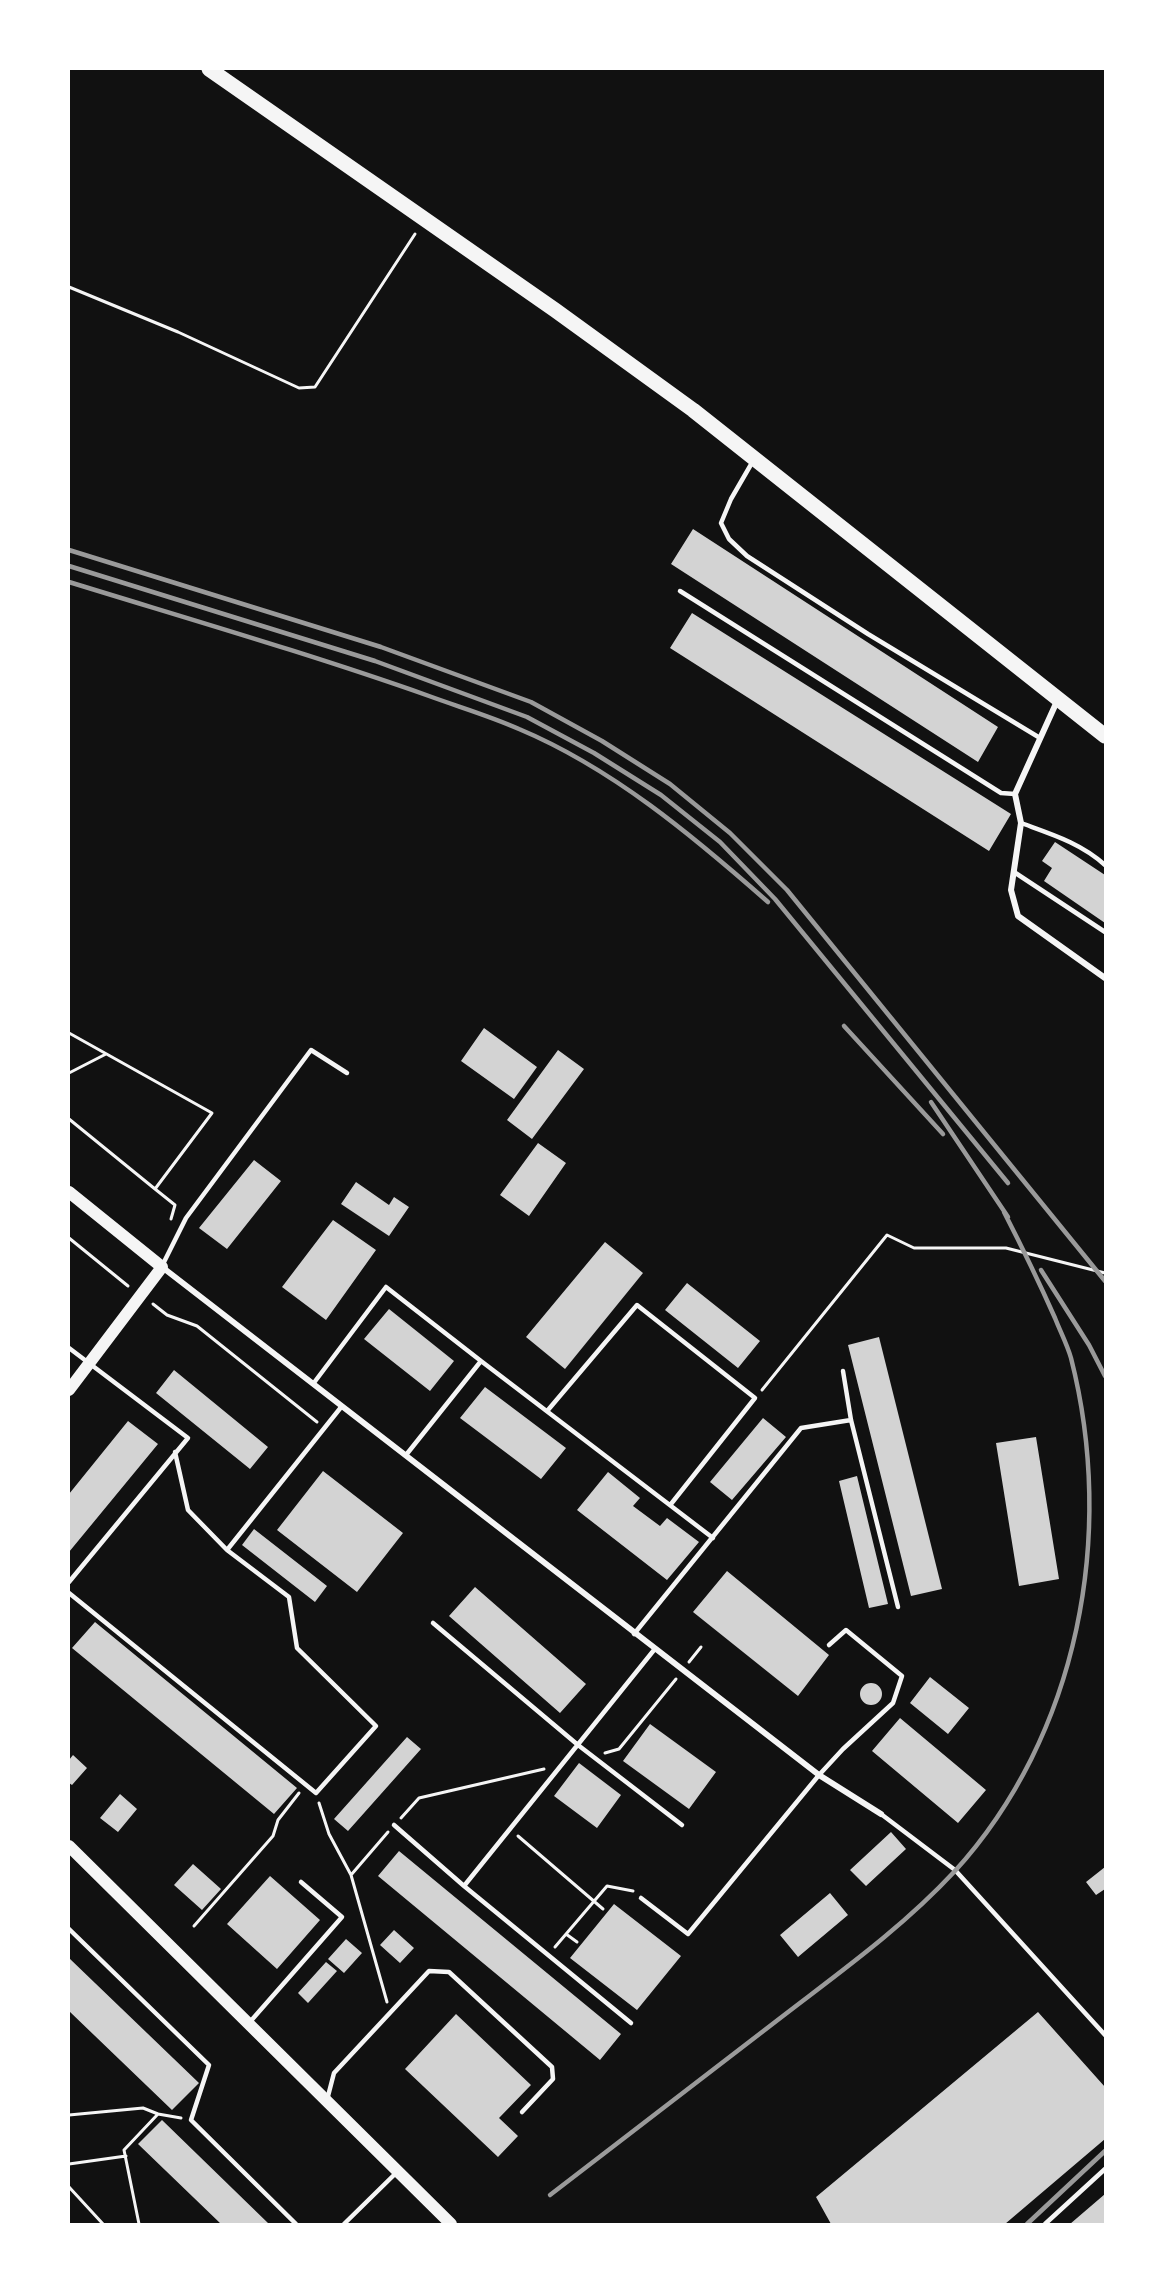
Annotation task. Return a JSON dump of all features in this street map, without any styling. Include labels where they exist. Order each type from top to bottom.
[{"type":"main road","points":[[209,69],[564,316],[755,459],[1105,736]]},
{"type":"main road","points":[[69,1192],[162,1267],[69,1390]]},
{"type":"main road","points":[[69,1846],[451,2224]]},
{"type":"street","points":[[1058,699],[1015,794],[1021,823],[1011,890],[1018,916],[1105,978]]},
{"type":"street","points":[[162,1267],[654,1650],[819,1775],[880,1814]]},
{"type":"lane","points":[[755,459],[731,499],[721,523],[729,539],[747,556],[802,592],[1040,738]]},
{"type":"lane","points":[[680,591],[1001,793],[1015,794]]},
{"type":"lane","points":[[1021,823],[1082,848],[1105,865]]},
{"type":"lane","points":[[1014,872],[1105,932]]},
{"type":"lane","points":[[162,1267],[186,1218],[311,1050],[347,1073]]},
{"type":"lane","points":[[313,1384],[386,1287],[713,1538]]},
{"type":"lane","points":[[548,1410],[637,1305],[755,1398],[671,1504]]},
{"type":"lane","points":[[69,1348],[188,1438],[69,1582]]},
{"type":"lane","points":[[406,1455],[481,1361]]},
{"type":"lane","points":[[843,1371],[851,1420],[898,1607]]},
{"type":"lane","points":[[227,1550],[342,1406]]},
{"type":"lane","points":[[634,1634],[801,1428],[851,1420]]},
{"type":"lane","points":[[69,1593],[316,1793],[376,1725],[297,1648],[289,1598],[227,1550],[188,1510],[175,1452]]},
{"type":"lane","points":[[433,1623],[592,1756],[682,1825]]},
{"type":"lane","points":[[641,1898],[688,1934],[819,1775],[843,1749],[893,1703],[902,1676],[846,1630],[829,1646]]},
{"type":"lane","points":[[464,1886],[654,1650]]},
{"type":"lane","points":[[880,1814],[955,1870],[1105,2036]]},
{"type":"lane","points":[[394,1825],[464,1886],[631,2023]]},
{"type":"lane","points":[[249,2023],[342,1917],[300,1882]]},
{"type":"lane","points":[[69,1929],[209,2065],[191,2120],[296,2224]]},
{"type":"lane","points":[[327,2100],[334,2073],[429,1971],[449,1972],[552,2067],[553,2079],[522,2112]]},
{"type":"lane","points":[[1045,2224],[1105,2169]]},
{"type":"lane","points":[[344,2224],[398,2171]]},
{"type":"path","points":[[69,286],[178,332],[299,388],[315,387],[425,219]]},
{"type":"path","points":[[69,1033],[212,1113],[155,1189]]},
{"type":"path","points":[[69,1073],[106,1054]]},
{"type":"path","points":[[69,1119],[175,1205],[169,1225]]},
{"type":"path","points":[[755,1398],[887,1235],[914,1248],[1006,1248],[1105,1273]]},
{"type":"path","points":[[69,1238],[167,1315],[197,1326],[325,1428]]},
{"type":"path","points":[[592,1756],[619,1749],[701,1647]]},
{"type":"path","points":[[351,1875],[419,1798],[563,1764]]},
{"type":"path","points":[[194,1926],[273,1836],[278,1820],[306,1785]]},
{"type":"path","points":[[316,1793],[329,1834],[351,1875],[390,2012]]},
{"type":"path","points":[[510,1829],[603,1909]]},
{"type":"path","points":[[548,1955],[607,1886],[631,1889],[641,1898]]},
{"type":"path","points":[[566,1934],[577,1942]]},
{"type":"path","points":[[69,2115],[142,2108],[158,2115],[191,2120]]},
{"type":"path","points":[[139,2224],[124,2150],[158,2115]]},
{"type":"path","points":[[69,2164],[126,2156]]},
{"type":"path","points":[[69,2187],[103,2224]]},
{"type":"building","points":[[693,529],[998,727],[978,762],[671,564]]},
{"type":"building","points":[[692,613],[1011,814],[989,851],[670,648]]},
{"type":"building","points":[[1055,842],[1105,875],[1105,923],[1044,881],[1052,868],[1042,861]]},
{"type":"building","points":[[484,1028],[537,1067],[514,1099],[461,1061]]},
{"type":"building","points":[[558,1050],[584,1069],[532,1139],[507,1120]]},
{"type":"building","points":[[538,1143],[566,1163],[529,1216],[500,1195]]},
{"type":"building","points":[[254,1160],[281,1181],[227,1249],[199,1228]]},
{"type":"building","points":[[356,1182],[389,1205],[394,1197],[409,1207],[389,1236],[341,1204]]},
{"type":"building","points":[[333,1220],[376,1250],[326,1320],[282,1287]]},
{"type":"building","points":[[605,1242],[643,1273],[565,1369],[526,1337]]},
{"type":"building","points":[[687,1283],[760,1341],[738,1368],[665,1310]]},
{"type":"building","points":[[389,1309],[454,1361],[430,1391],[364,1339]]},
{"type":"building","points":[[879,1337],[942,1589],[911,1596],[848,1345]]},
{"type":"building","points":[[174,1370],[268,1447],[250,1469],[156,1393]]},
{"type":"building","points":[[485,1387],[566,1448],[541,1479],[460,1418]]},
{"type":"building","points":[[763,1418],[786,1437],[732,1500],[710,1482]]},
{"type":"building","points":[[128,1421],[158,1444],[69,1552],[69,1494]]},
{"type":"building","points":[[1036,1437],[1059,1579],[1019,1586],[996,1443]]},
{"type":"building","points":[[323,1471],[403,1533],[357,1592],[277,1530]]},
{"type":"building","points":[[608,1472],[640,1498],[633,1506],[660,1526],[667,1518],[699,1542],[667,1580],[577,1510]]},
{"type":"building","points":[[857,1476],[888,1604],[869,1608],[839,1481]]},
{"type":"building","points":[[254,1529],[327,1586],[315,1602],[242,1545]]},
{"type":"building","points":[[727,1571],[829,1655],[798,1696],[693,1612]]},
{"type":"building","points":[[475,1587],[586,1684],[560,1713],[449,1616]]},
{"type":"building","points":[[95,1622],[297,1788],[274,1814],[72,1648]]},
{"type":"building","points":[[930,1677],[969,1708],[948,1734],[910,1703]]},
{"type":"building","points":[[871,1683],[879,1686],[882,1694],[879,1702],[871,1705],[863,1702],[860,1694],[863,1686]]},
{"type":"building","points":[[900,1718],[986,1790],[958,1823],[872,1751]]},
{"type":"building","points":[[650,1724],[716,1772],[689,1809],[623,1761]]},
{"type":"building","points":[[407,1737],[421,1749],[348,1831],[334,1819]]},
{"type":"building","points":[[73,1755],[87,1768],[72,1785],[69,1783],[69,1760]]},
{"type":"building","points":[[579,1763],[621,1795],[597,1828],[554,1796]]},
{"type":"building","points":[[120,1794],[137,1809],[118,1832],[100,1818]]},
{"type":"building","points":[[891,1832],[906,1849],[866,1886],[850,1870]]},
{"type":"building","points":[[399,1851],[621,2034],[600,2060],[378,1876]]},
{"type":"building","points":[[193,1864],[221,1889],[202,1910],[174,1885]]},
{"type":"building","points":[[1105,1867],[1105,1889],[1096,1895],[1086,1882]]},
{"type":"building","points":[[270,1876],[320,1920],[277,1969],[227,1924]]},
{"type":"building","points":[[830,1893],[848,1915],[798,1957],[780,1935]]},
{"type":"building","points":[[614,1904],[681,1956],[637,2010],[570,1958]]},
{"type":"building","points":[[394,1930],[414,1948],[400,1963],[380,1945]]},
{"type":"building","points":[[346,1939],[362,1953],[344,1973],[328,1959]]},
{"type":"building","points":[[69,1958],[199,2083],[172,2110],[69,2011]]},
{"type":"building","points":[[326,1962],[337,1971],[308,2003],[298,1993]]},
{"type":"building","points":[[1038,2012],[1105,2087],[1105,2139],[1005,2224],[831,2224],[816,2197]]},
{"type":"building","points":[[456,2014],[531,2085],[499,2118],[518,2136],[498,2157],[405,2069]]},
{"type":"building","points":[[162,2120],[269,2224],[221,2224],[138,2144]]},
{"type":"building","points":[[1105,2194],[1105,2224],[1070,2224]]},
{"type":"railway","points":[[69,550],[381,647],[531,702],[602,741],[670,784],[730,833],[787,890],[1105,1281]]},
{"type":"railway","points":[[69,566],[375,661],[527,717],[594,753],[661,795],[720,842],[775,899],[1008,1183]]},
{"type":"railway","points":[[69,582],[339,666],[519,729],[587,763],[619,783],[681,829],[768,902]]},
{"type":"railway","points":[[844,1026],[943,1134]]},
{"type":"railway","points":[[931,1102],[1008,1217]]},
{"type":"railway","points":[[550,2195],[847,1967],[913,1912],[954,1872],[997,1818],[1031,1759],[1058,1696],[1076,1630],[1087,1562],[1089,1493],[1084,1425],[1071,1358],[1049,1305],[1004,1212]]},
{"type":"railway","points":[[1041,1270],[1089,1345],[1105,1376]]},
{"type":"railway","points":[[1027,2224],[1105,2151]]}]
